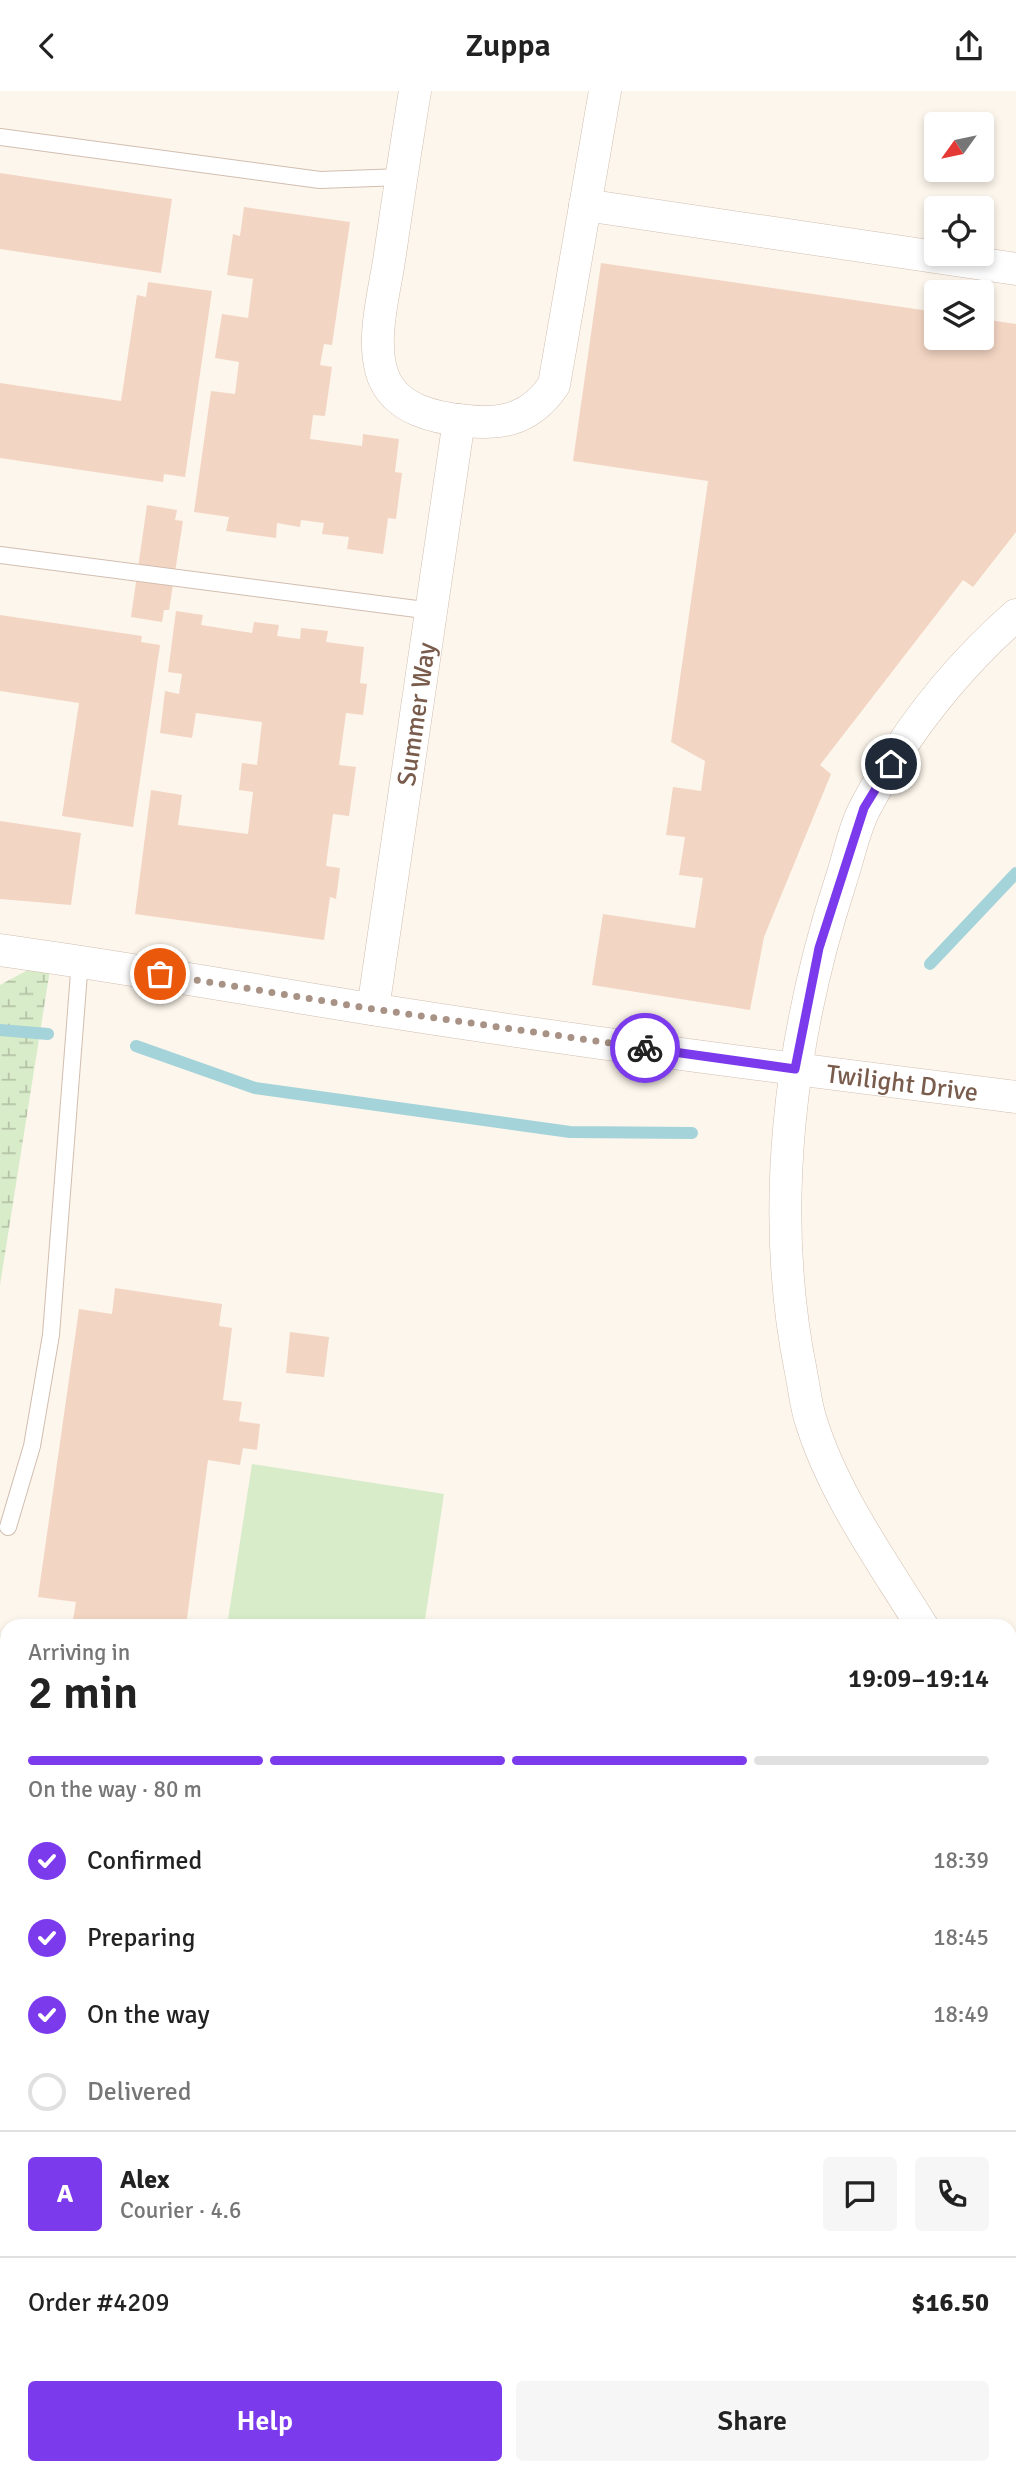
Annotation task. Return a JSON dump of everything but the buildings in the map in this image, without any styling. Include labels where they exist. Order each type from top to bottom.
[{"type":"street","points":[[415,91],[378,352],[384,378],[416,412],[495,421],[520,417],[541,404],[554,385],[605,91]]},
{"type":"street","points":[[585,205],[1016,269]]},
{"type":"street","name":"Summer Way","points":[[373,1009],[459,419]]},
{"type":"street","points":[[918,1619],[841,1492],[811,1421],[792,1329],[785,1230],[795,1069],[819,948],[864,808],[918,720],[989,639],[1016,615]]},
{"type":"street","name":"Twilight Drive","points":[[0,950],[80,960],[373,1009],[795,1069],[1016,1097]]},
{"type":"lane","points":[[0,137],[320,180],[402,177]]},
{"type":"lane","points":[[0,555],[432,611]]},
{"type":"lane","points":[[8,1527],[32,1445],[51,1335],[80,960]]},
{"type":"green space","points":[[52,957],[0,1285],[0,985]]},
{"type":"green space","points":[[252,1464],[444,1494],[425,1619],[228,1619]]},
{"type":"waterway","points":[[930,964],[1016,873]]},
{"type":"waterway","points":[[0,1030],[48,1034]]},
{"type":"waterway","points":[[136,1046],[255,1088],[570,1132],[692,1133]]},
{"type":"way so far","points":[[160,974],[373,1009],[645,1048]]},
{"type":"route","points":[[645,1048],[795,1069],[819,948],[864,808],[891,764]]}]
